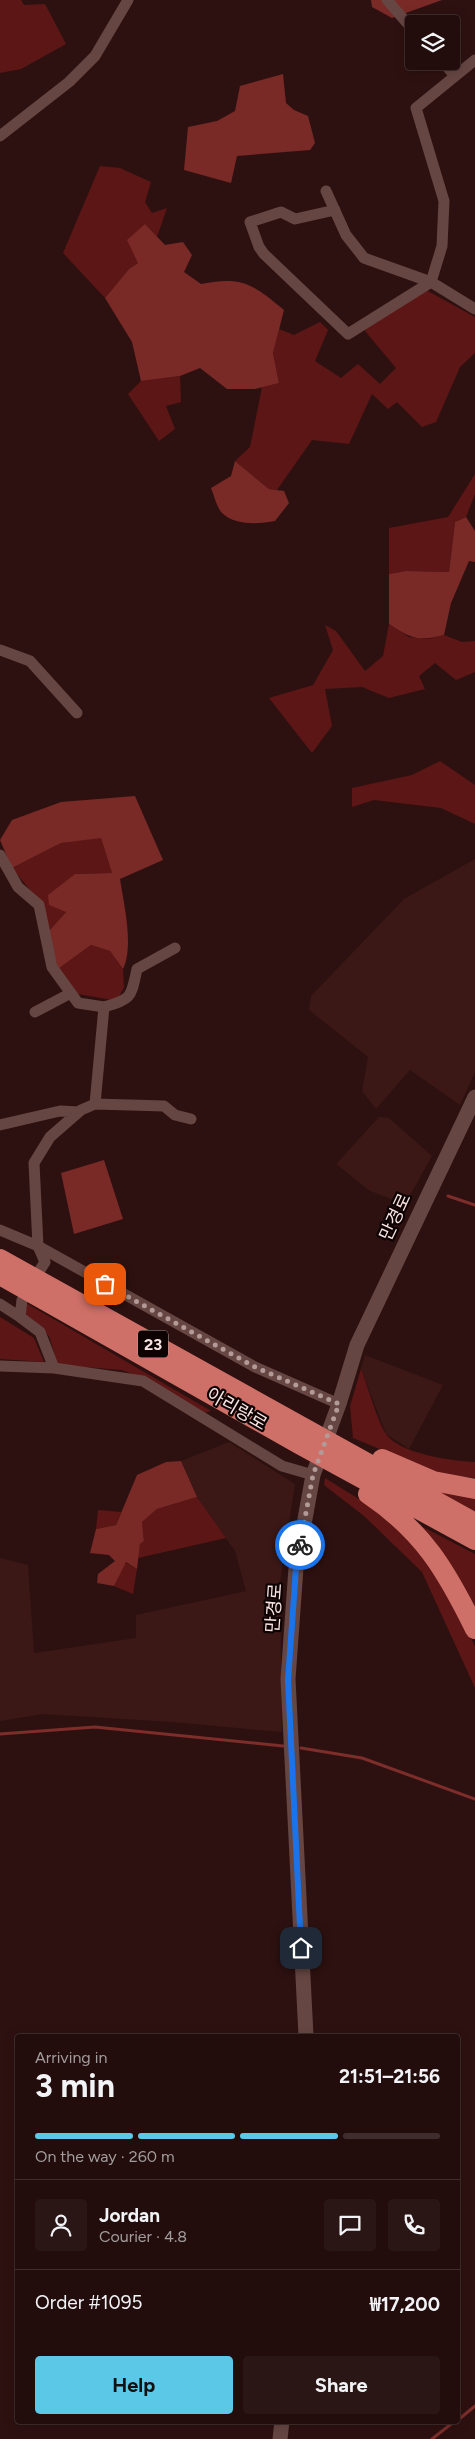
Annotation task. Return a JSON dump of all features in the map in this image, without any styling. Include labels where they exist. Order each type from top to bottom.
[{"type":"highway","name":"아리랑로","points":[[0,1259],[302,1437]]},
{"type":"highway","name":"아리랑로","points":[[0,1275],[347,1461],[475,1523]]},
{"type":"highway","points":[[475,1489],[433,1481],[358,1449],[347,1461],[347,1480],[382,1504],[414,1530],[441,1566],[475,1629]]},
{"type":"highway","name":"아리랑로","points":[[347,1461],[475,1540]]},
{"type":"street","points":[[0,136],[69,82],[95,56],[128,0]]},
{"type":"street","points":[[387,0],[405,21]]},
{"type":"street","points":[[334,210],[295,219],[281,212],[250,222],[259,247],[264,254],[348,334],[431,282],[442,246],[444,201],[416,108],[475,60]]},
{"type":"street","points":[[450,70],[455,76]]},
{"type":"street","points":[[326,191],[346,236],[364,258],[431,282],[475,309]]},
{"type":"street","points":[[0,650],[30,661],[77,713]]},
{"type":"street","points":[[0,855],[18,887],[39,905],[52,967],[78,1003],[104,1007],[124,1002],[132,992],[136,969],[175,948]]},
{"type":"street","points":[[36,1012],[71,993]]},
{"type":"street","points":[[96,1104],[104,1007]]},
{"type":"street","name":"만경로","points":[[306,2034],[288,1680],[296,1568],[313,1475],[339,1404],[356,1345],[475,1097]]},
{"type":"street","points":[[40,1270],[45,1262],[38,1246],[34,1162],[50,1137],[79,1112],[96,1104],[164,1106],[175,1115],[191,1119]]},
{"type":"street","points":[[0,1125],[60,1111],[79,1112]]},
{"type":"street","points":[[0,1230],[38,1246],[255,1367],[339,1404]]},
{"type":"street","points":[[20,1316],[22,1300]]},
{"type":"street","points":[[0,1304],[20,1316],[40,1332],[54,1368]]},
{"type":"street","points":[[0,1366],[54,1368],[143,1382],[282,1466],[313,1475]]},
{"type":"street","points":[[280,2439],[282,2424]]},
{"type":"shaded area","points":[[0,0],[21,0],[24,5],[45,4],[66,44],[21,69],[0,73]]},
{"type":"shaded area","points":[[371,0],[442,0],[392,18],[372,7]]},
{"type":"shaded area","points":[[283,74],[286,103],[294,110],[308,116],[315,143],[310,150],[237,156],[231,183],[184,170],[188,127],[217,121],[235,111],[240,86]]},
{"type":"shaded area","points":[[100,166],[120,168],[151,182],[145,202],[152,213],[167,208],[157,237],[145,224],[138,263],[129,269],[105,298],[63,253]]},
{"type":"shaded area","points":[[145,224],[165,245],[183,242],[192,255],[184,272],[201,284],[227,281],[246,284],[255,288],[284,310],[273,353],[279,383],[255,389],[227,389],[200,368],[180,376],[141,381],[132,342],[105,298],[129,269],[138,263],[127,240]]},
{"type":"shaded area","points":[[426,290],[475,317],[475,353],[460,367],[436,422],[422,427],[397,402],[388,409],[372,394],[349,444],[312,440],[277,490],[269,489],[235,461],[250,447],[262,387],[279,383],[273,353],[279,329],[294,335],[320,322],[328,330],[315,361],[341,378],[358,364],[380,384],[396,368],[365,331],[367,327]]},
{"type":"shaded area","points":[[180,376],[181,402],[166,406],[175,429],[159,441],[128,394],[141,381]]},
{"type":"shaded area","points":[[235,461],[269,489],[284,491],[289,503],[275,521],[262,523],[241,522],[228,517],[220,511],[211,488],[231,476]]},
{"type":"shaded area","points":[[475,474],[475,494],[466,517],[455,522],[449,572],[406,571],[389,574],[389,528],[448,517]]},
{"type":"shaded area","points":[[466,517],[475,531],[475,562],[469,561],[451,603],[444,635],[421,638],[403,633],[389,624],[389,574],[406,571],[449,572],[455,522]]},
{"type":"shaded area","points":[[389,624],[409,637],[428,639],[444,635],[462,642],[475,641],[475,672],[456,680],[435,663],[419,676],[425,689],[389,698],[362,687],[325,689],[332,726],[312,753],[269,698],[313,685],[333,650],[325,625],[336,631],[365,671],[383,656]]},
{"type":"shaded area","points":[[440,761],[475,785],[475,824],[441,808],[374,800],[352,807],[352,788],[412,775]]},
{"type":"shaded area","points":[[135,796],[163,860],[120,879],[128,937],[128,949],[123,969],[110,951],[91,945],[58,969],[49,931],[66,912],[49,905],[48,895],[75,874],[112,873],[101,838],[61,843],[12,868],[0,840],[12,820],[61,802]]},
{"type":"shaded area","points":[[101,837],[112,873],[75,874],[66,912],[49,931],[43,906],[12,868],[61,843]]},
{"type":"shaded area","points":[[475,859],[475,1072],[460,1105],[410,1070],[376,1109],[362,1091],[368,1057],[309,1010],[311,996],[404,899]]},
{"type":"shaded area","points":[[91,945],[110,951],[123,969],[124,987],[117,1001],[78,994],[58,969]]},
{"type":"shaded area","points":[[379,1117],[389,1118],[432,1156],[405,1204],[370,1191],[336,1164]]},
{"type":"shaded area","points":[[104,1160],[123,1219],[74,1234],[61,1173]]},
{"type":"shaded area","points":[[26,1303],[211,1411],[205,1413],[138,1376],[122,1370],[58,1365],[49,1336],[25,1314]]},
{"type":"shaded area","points":[[0,1317],[34,1338],[44,1362],[0,1359]]},
{"type":"shaded area","points":[[365,1355],[443,1385],[409,1449],[386,1434],[361,1369]]},
{"type":"shaded area","points":[[361,1369],[380,1421],[386,1434],[393,1441],[403,1447],[427,1455],[475,1462],[475,1478],[443,1475],[353,1438],[350,1406]]},
{"type":"shaded area","points":[[229,1442],[295,1484],[280,1583],[282,1732],[172,1722],[43,1714],[0,1721],[0,1558],[28,1565],[34,1653],[136,1638],[136,1615],[246,1591],[235,1551],[197,1497],[181,1461]]},
{"type":"shaded area","points":[[181,1461],[197,1497],[157,1509],[142,1522],[144,1541],[140,1544],[137,1569],[126,1562],[114,1586],[97,1583],[98,1574],[115,1561],[109,1555],[90,1553],[96,1529],[116,1525],[137,1475],[166,1462]]},
{"type":"shaded area","points":[[325,1478],[370,1506],[418,1548],[455,1607],[475,1646],[475,1688],[422,1572],[364,1516],[324,1485]]},
{"type":"shaded area","points":[[425,1487],[475,1495],[475,1514]]},
{"type":"shaded area","points":[[197,1497],[226,1538],[138,1558],[140,1544],[144,1541],[142,1522],[157,1509]]},
{"type":"shaded area","points":[[98,1510],[121,1512],[116,1525],[96,1529]]},
{"type":"shaded area","points":[[419,1525],[475,1554],[475,1612]]},
{"type":"shaded area","points":[[125,1562],[137,1569],[133,1594],[114,1586]]},
{"type":"waterway","points":[[448,1196],[475,1205]]},
{"type":"waterway","points":[[0,1734],[95,1727],[283,1746]]},
{"type":"waterway","points":[[301,1748],[362,1758],[475,1799]]},
{"type":"waterway","points":[[460,2418],[475,2406]]},
{"type":"waterway","points":[[432,2439],[451,2424]]},
{"type":"way so far","points":[[105,1284],[255,1367],[339,1404],[313,1475],[300,1545]]},
{"type":"route","points":[[300,1545],[296,1568],[288,1680],[301,1948]]}]
